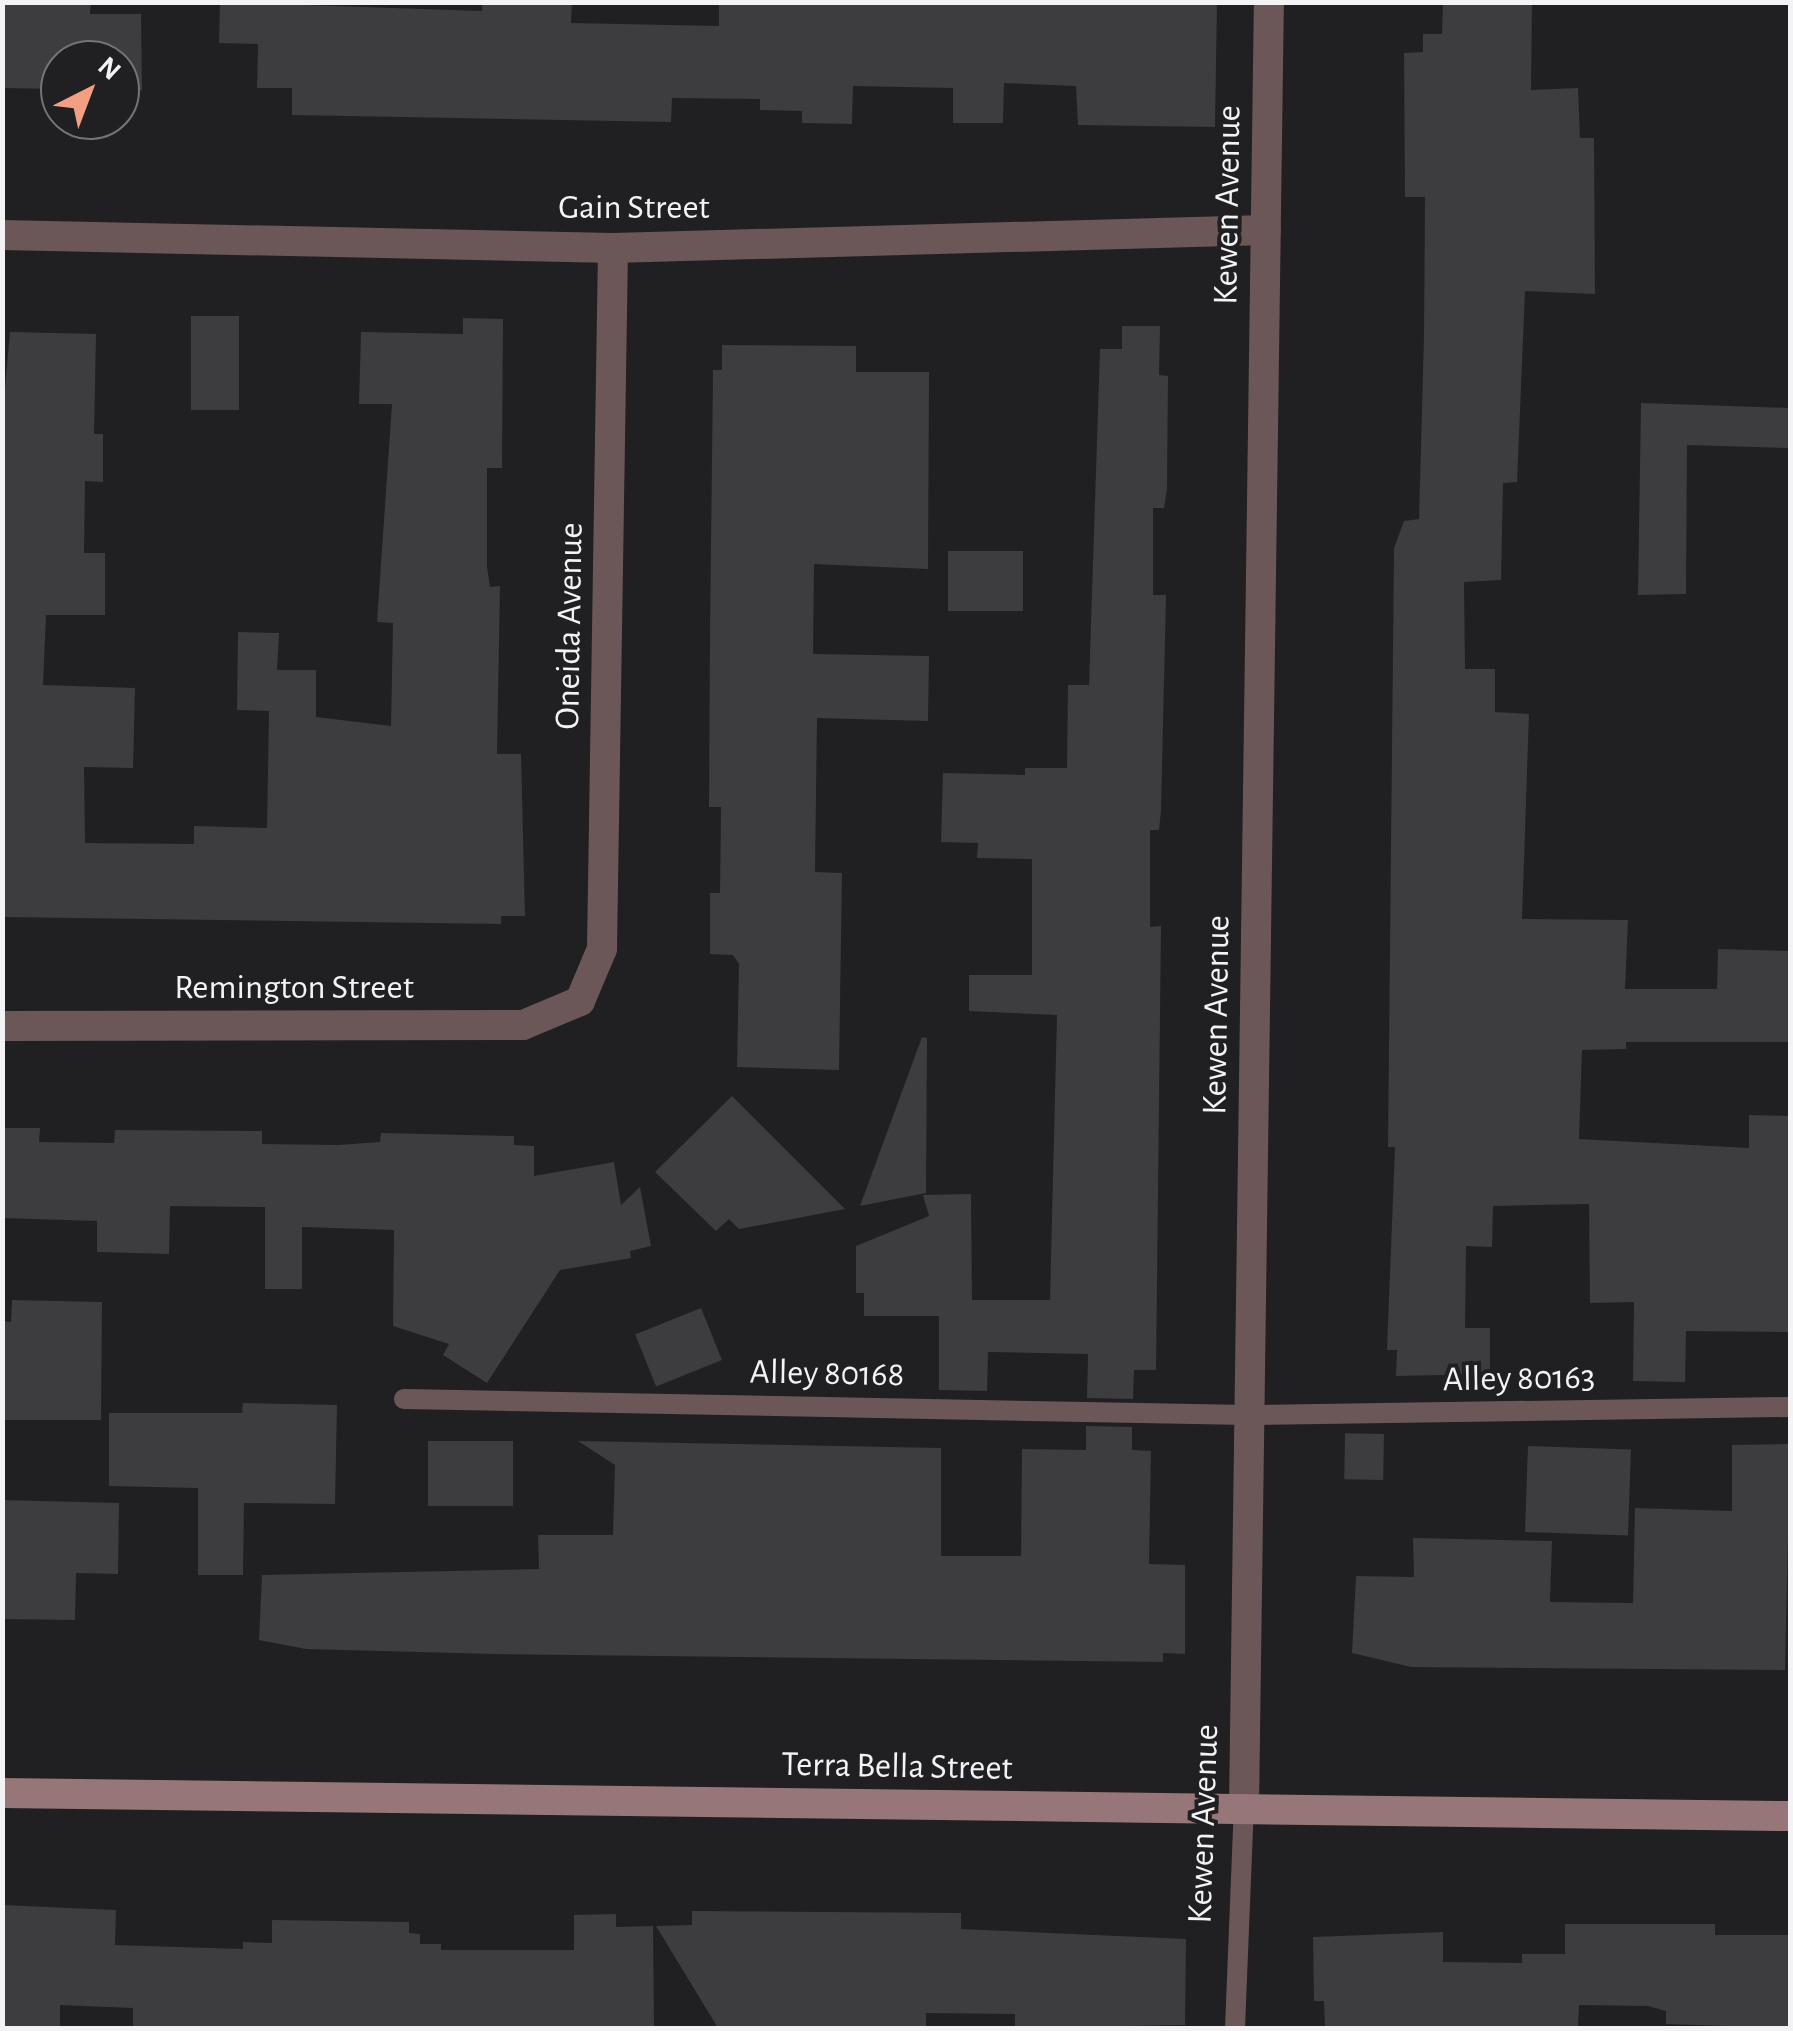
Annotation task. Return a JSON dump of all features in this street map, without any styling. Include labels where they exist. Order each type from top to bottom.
[{"type":"main road","name":"Terra Bella Street","points":[[2,1793],[1790,1816]]},
{"type":"street","name":"Kewen Avenue","points":[[1244,1807],[1269,2]]},
{"type":"street","name":"Gain Street","points":[[2,236],[614,248],[1266,230]]},
{"type":"street","name":"Oneida Avenue","points":[[580,1001],[602,949],[614,248]]},
{"type":"street","name":"Remington Street","points":[[2,1026],[523,1025],[580,1001]]},
{"type":"lane","name":"Alley 80168","points":[[404,1398],[1248,1415]]},
{"type":"lane","name":"Alley 80163","points":[[1248,1415],[1790,1408]]},
{"type":"lane","name":"Kewen Avenue","points":[[1235,2028],[1244,1807]]},
{"type":"building","points":[[2,2],[91,2],[90,14],[141,14],[142,90],[140,40],[40,40],[40,89],[2,88]]},
{"type":"building","points":[[220,2],[482,11],[482,2],[572,2],[571,23],[719,26],[719,2],[1217,2],[1215,127],[1078,125],[1076,86],[1004,83],[1003,123],[953,123],[953,88],[853,86],[852,124],[802,123],[802,111],[760,110],[760,99],[672,98],[671,122],[292,115],[292,88],[257,88],[258,44],[219,43]]},
{"type":"building","points":[[1443,2],[1532,2],[1531,90],[1578,88],[1580,138],[1594,138],[1595,294],[1525,291],[1517,482],[1503,483],[1501,580],[1464,582],[1465,669],[1495,669],[1495,712],[1529,714],[1522,919],[1628,920],[1625,989],[1717,989],[1718,949],[1790,951],[1790,1042],[1626,1042],[1626,1049],[1582,1050],[1579,1139],[1749,1148],[1749,1115],[1790,1116],[1790,1332],[1686,1331],[1685,1382],[1633,1381],[1634,1302],[1590,1303],[1589,1204],[1493,1206],[1492,1247],[1466,1246],[1465,1328],[1490,1328],[1490,1374],[1396,1376],[1397,1350],[1387,1350],[1395,1147],[1388,1147],[1394,548],[1404,521],[1419,519],[1424,336],[1425,197],[1405,197],[1404,53],[1423,52],[1423,34],[1442,34]]},
{"type":"building","points":[[191,316],[239,316],[239,410],[191,410]]},
{"type":"building","points":[[463,318],[503,319],[502,468],[487,468],[487,567],[490,587],[500,586],[497,754],[521,754],[525,916],[501,916],[501,924],[2,917],[2,421],[10,332],[96,334],[94,434],[103,434],[103,482],[85,481],[84,553],[105,553],[105,615],[46,615],[43,685],[135,688],[133,768],[84,767],[85,843],[194,844],[194,826],[267,828],[269,711],[237,710],[238,632],[279,633],[277,670],[316,670],[316,717],[391,726],[393,623],[377,622],[392,404],[359,404],[361,332],[463,334]]},
{"type":"building","points":[[1122,326],[1160,326],[1159,375],[1168,376],[1167,489],[1164,508],[1153,508],[1153,595],[1166,595],[1161,811],[1159,830],[1150,830],[1150,927],[1161,926],[1156,1370],[1134,1370],[1133,1399],[1087,1398],[1088,1354],[988,1352],[987,1391],[939,1390],[939,1316],[864,1316],[864,1293],[856,1293],[856,1246],[929,1216],[923,1195],[971,1194],[972,1300],[1050,1300],[1057,1015],[969,1011],[969,975],[1032,975],[1032,859],[977,858],[978,843],[941,842],[943,773],[1025,775],[1025,768],[1067,768],[1068,685],[1089,685],[1100,349],[1122,349]]},
{"type":"building","points":[[722,345],[856,346],[856,372],[929,372],[928,569],[814,564],[813,654],[929,656],[928,721],[817,718],[815,872],[842,873],[839,1070],[737,1067],[739,964],[733,955],[710,954],[710,893],[720,893],[721,807],[709,807],[713,370],[722,370]]},
{"type":"building","points":[[1641,403],[1790,408],[1790,448],[1687,445],[1686,594],[1638,595]]},
{"type":"building","points":[[948,551],[1023,551],[1023,611],[948,611]]},
{"type":"building","points":[[922,1037],[927,1038],[926,1193],[860,1206]]},
{"type":"building","points":[[732,1096],[845,1209],[739,1229],[729,1219],[716,1231],[655,1172]]},
{"type":"building","points":[[2,1128],[40,1128],[39,1142],[114,1143],[115,1130],[262,1131],[262,1144],[380,1142],[381,1133],[514,1136],[514,1145],[534,1146],[534,1176],[614,1162],[621,1205],[640,1187],[651,1246],[630,1251],[631,1258],[560,1270],[487,1383],[443,1355],[449,1344],[393,1326],[394,1230],[302,1227],[302,1289],[265,1289],[265,1207],[170,1206],[169,1254],[97,1252],[97,1221],[2,1218]]},
{"type":"building","points":[[12,1300],[102,1302],[101,1420],[2,1420],[2,1321],[11,1322]]},
{"type":"building","points":[[701,1308],[722,1360],[656,1387],[635,1335]]},
{"type":"building","points":[[243,1403],[337,1405],[335,1504],[244,1503],[243,1575],[198,1575],[198,1488],[109,1486],[109,1413],[242,1413]]},
{"type":"building","points":[[1086,1426],[1132,1427],[1132,1450],[1151,1451],[1149,1564],[1185,1565],[1185,1654],[1163,1653],[1163,1662],[493,1654],[306,1649],[259,1640],[262,1575],[539,1569],[538,1535],[613,1535],[615,1465],[578,1441],[941,1448],[941,1556],[1021,1556],[1022,1449],[1086,1450]]},
{"type":"building","points":[[1345,1433],[1384,1434],[1383,1480],[1344,1479]]},
{"type":"building","points":[[428,1441],[513,1441],[513,1506],[428,1506]]},
{"type":"building","points":[[1790,1444],[1785,1670],[1411,1667],[1352,1653],[1356,1576],[1414,1577],[1413,1538],[1552,1541],[1550,1602],[1633,1603],[1635,1508],[1732,1511],[1732,1445]]},
{"type":"building","points":[[1528,1446],[1631,1450],[1628,1536],[1525,1532]]},
{"type":"building","points":[[2,1500],[119,1503],[118,1574],[76,1573],[75,1620],[2,1619]]},
{"type":"building","points":[[2,1905],[116,1910],[115,1945],[243,1949],[243,1942],[272,1943],[272,1920],[409,1922],[409,1933],[420,1934],[420,1944],[441,1944],[441,1950],[574,1950],[574,1915],[616,1914],[616,1927],[653,1926],[654,2028],[133,2028],[133,2008],[60,2005],[60,2028],[2,2028]]},
{"type":"building","points":[[692,1911],[961,1913],[961,1929],[1186,1939],[1185,2025],[1015,2028],[1015,2014],[926,2013],[926,2028],[718,2028],[656,1926],[692,1925]]},
{"type":"building","points":[[1565,1924],[1715,1924],[1715,1935],[1790,1935],[1790,2028],[1666,2024],[1666,2011],[1648,2006],[1579,2005],[1578,2027],[1325,2028],[1324,2001],[1314,2001],[1313,1937],[1443,1932],[1443,1962],[1522,1963],[1522,1954],[1565,1954]]}]
